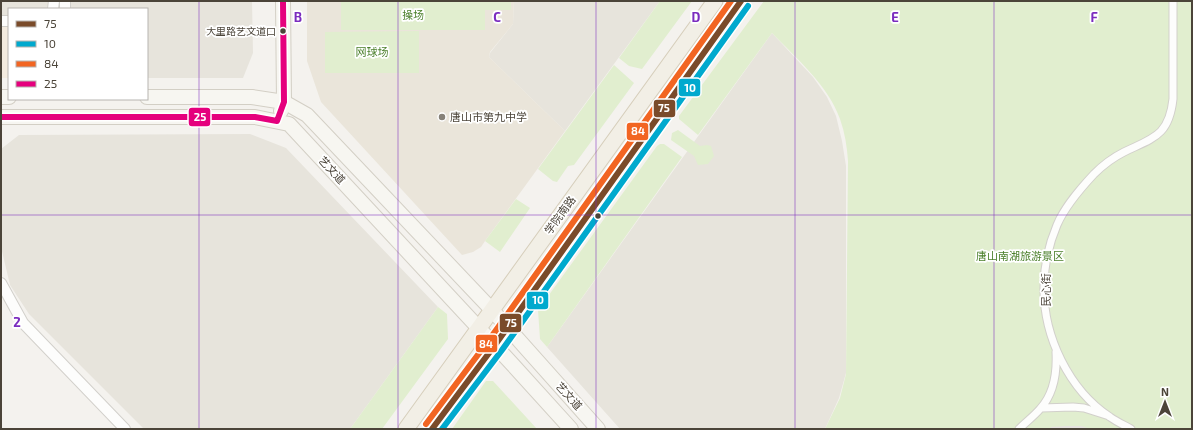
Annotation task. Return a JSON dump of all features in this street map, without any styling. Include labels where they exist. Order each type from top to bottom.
[{"type":"main road","points":[[277,121],[284,102],[283,1]]},
{"type":"main road","name":"学院南路","points":[[406,429],[480,329],[492,310],[715,1]]},
{"type":"main road","name":"学院南路","points":[[432,429],[495,345],[741,1]]},
{"type":"main road","name":"艺文道","points":[[148,97],[252,97],[284,102],[307,115],[492,310],[598,429]]},
{"type":"main road","name":"艺文道","points":[[1,117],[255,117],[289,124],[495,345],[571,429]]},
{"type":"street","name":"民心街","points":[[1131,429],[1109,417],[1088,398],[1070,376],[1056,351],[1047,320],[1044,287],[1047,255],[1057,224],[1074,196],[1096,172],[1122,153],[1152,140],[1163,130],[1172,111],[1173,99],[1173,1]]},
{"type":"street","points":[[1,283],[23,323],[125,429]]},
{"type":"street","points":[[1019,429],[1041,408],[1048,398],[1057,370],[1056,351]]},
{"type":"street","points":[[1041,408],[1084,408],[1109,417]]},
{"type":"shaded area","points":[[1,1],[252,1],[253,53],[243,78],[148,78],[148,8],[8,8],[8,27],[1,27]]},
{"type":"shaded area","name":"唐山市第九中学","points":[[307,1],[514,1],[513,24],[490,52],[489,57],[565,131],[481,247],[473,252],[462,255],[321,102],[307,61]]},
{"type":"shaded area","points":[[514,1],[660,1],[565,131],[489,57],[490,53],[513,24]]},
{"type":"shaded area","points":[[1,27],[8,27],[8,78],[1,78]]},
{"type":"shaded area","points":[[772,33],[813,77],[827,97],[836,116],[842,141],[846,166],[846,373],[839,398],[825,429],[620,429],[547,347]]},
{"type":"shaded area","points":[[250,134],[286,148],[438,307],[350,429],[144,429],[29,314],[10,285],[1,247],[1,149],[19,135]]},
{"type":"shaded area","points":[[1081,426],[1091,429],[1050,429],[1051,427]]},
{"type":"green space","name":"操场","points":[[341,1],[511,1],[511,10],[485,10],[485,30],[341,30]]},
{"type":"green space","points":[[660,1],[692,1],[642,69],[629,66],[619,58]]},
{"type":"green space","name":"唐山南湖旅游景区","points":[[764,1],[1192,1],[1192,429],[825,429],[840,398],[846,374],[848,161],[843,130],[835,107],[820,83],[772,33],[698,135],[679,119],[679,116]]},
{"type":"green space","name":"网球场","points":[[419,31],[419,73],[325,73],[325,32]]},
{"type":"green space","points":[[614,65],[634,83],[574,165],[568,166],[557,182],[553,181],[538,169]]},
{"type":"green space","points":[[678,130],[700,146],[711,146],[714,156],[708,164],[698,165],[694,156],[671,140],[672,133]]},
{"type":"green space","points":[[664,144],[682,157],[547,347],[540,339],[538,310],[657,146]]},
{"type":"green space","points":[[516,199],[530,208],[500,252],[485,241]]},
{"type":"green space","points":[[438,307],[447,314],[448,339],[382,429],[350,429]]},
{"type":"green space","points":[[486,381],[493,381],[537,429],[452,429]]},
{"type":"transit line","name":"25","points":[[1,117],[255,117],[277,121],[284,102],[283,1]]},
{"type":"transit line","name":"84","points":[[426,424],[489,340],[731,1]]},
{"type":"transit line","name":"75","points":[[432,429],[495,345],[741,1]]},
{"type":"transit line","name":"10","points":[[442,429],[502,350],[748,6]]},
{"type":"place","name":"大里路艺文道口","points":[[283,31]]},
{"type":"place","name":"唐山市第九中学","points":[[442,117]]}]
